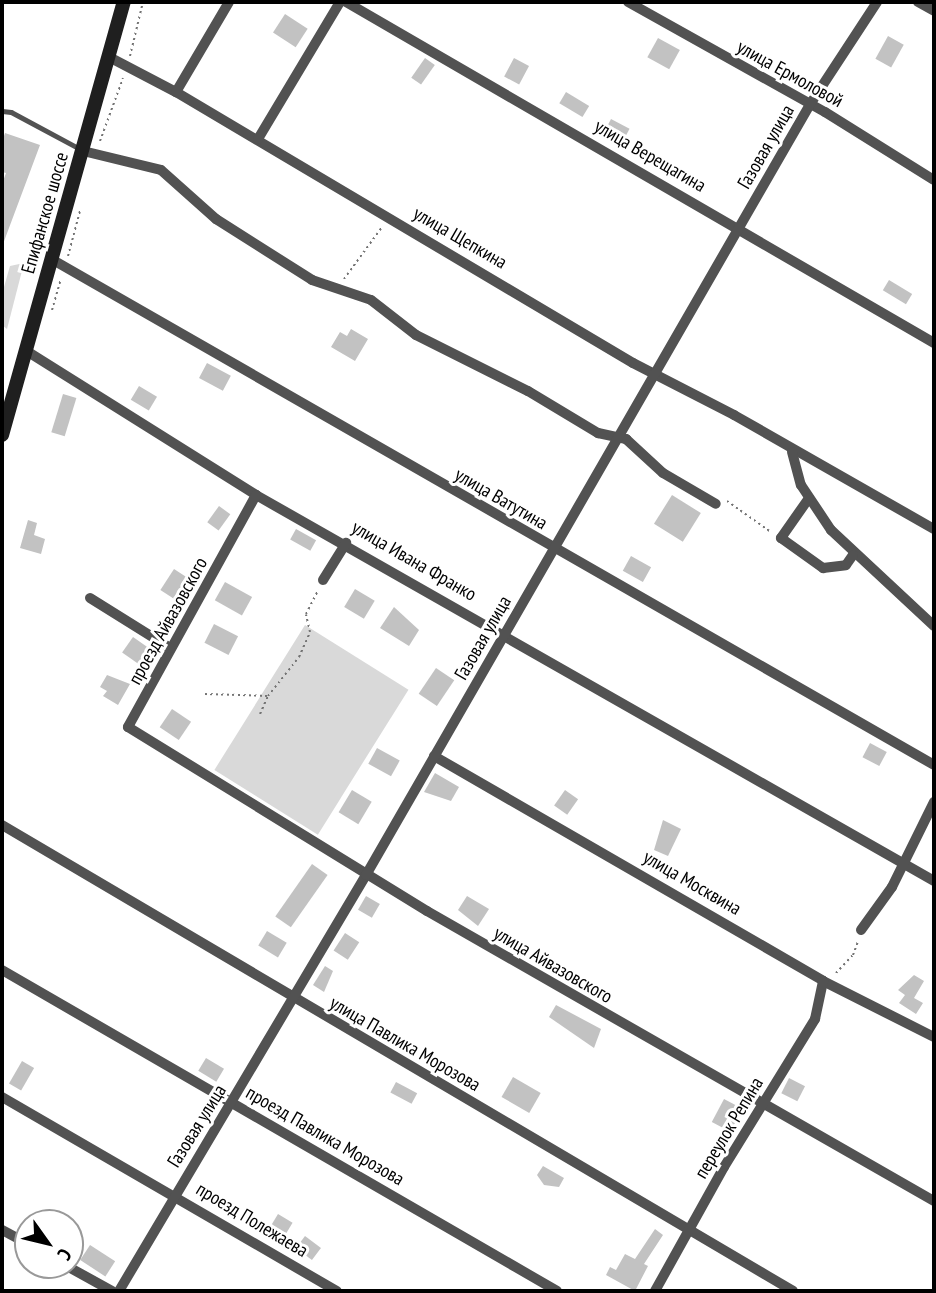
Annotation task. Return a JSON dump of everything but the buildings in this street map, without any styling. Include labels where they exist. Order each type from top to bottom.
[{"type":"main road","name":"Епифанское шоссе","points":[[2,435],[25,350],[59,263],[89,152],[109,57],[124,2]]},
{"type":"street","points":[[176,92],[229,2]]},
{"type":"street","points":[[258,139],[340,2]]},
{"type":"street","name":"улица Верещагина","points":[[346,2],[740,228],[759,244],[934,343]]},
{"type":"street","name":"улица Ермоловой","points":[[628,2],[934,180]]},
{"type":"street","name":"Газовая улица","points":[[119,1291],[366,875],[809,106],[877,2]]},
{"type":"street","points":[[918,2],[934,11]]},
{"type":"street","name":"улица Щепкина","points":[[109,57],[128,65],[258,139],[656,374],[934,530]]},
{"type":"street","points":[[89,152],[161,170],[216,219],[337,291],[371,300],[416,335],[528,391],[598,433],[619,435],[663,473],[716,504]]},
{"type":"street","name":"улица Ватутина","points":[[59,263],[552,549],[631,590],[934,765]]},
{"type":"street","name":"улица Ивана Франко","points":[[25,350],[257,495],[506,634],[934,881]]},
{"type":"street","points":[[792,452],[808,498],[853,555],[910,598],[934,626]]},
{"type":"street","name":"проезд Айвазовского","points":[[128,727],[165,666],[170,648],[257,495]]},
{"type":"street","points":[[808,498],[781,538],[823,568],[846,565],[853,555]]},
{"type":"street","points":[[323,580],[346,543]]},
{"type":"street","points":[[90,598],[170,648]]},
{"type":"street","name":"улица Айвазовского","points":[[128,727],[366,875],[934,1201]]},
{"type":"street","name":"улица Москвина","points":[[434,756],[823,981],[934,1037]]},
{"type":"street","points":[[861,930],[892,887],[901,861],[934,802]]},
{"type":"street","name":"улица Павлика Морозова","points":[[2,825],[793,1291]]},
{"type":"street","name":"проезд Павлика Морозова","points":[[2,970],[557,1291]]},
{"type":"street","name":"переулок Репина","points":[[655,1291],[724,1167],[815,1019],[823,981]]},
{"type":"street","name":"проезд Полежаева","points":[[2,1097],[175,1194],[337,1291]]},
{"type":"street","points":[[84,1276],[112,1291]]},
{"type":"lane","points":[[2,111],[11,112],[89,152]]},
{"type":"path","points":[[89,152],[128,65],[143,2]]},
{"type":"path","points":[[49,318],[59,263],[82,203]]},
{"type":"path","points":[[337,291],[389,218]]},
{"type":"path","points":[[716,504],[728,501],[781,538]]},
{"type":"path","points":[[261,714],[268,696],[299,657],[310,632],[306,614],[323,580]]},
{"type":"path","points":[[205,694],[268,696]]},
{"type":"path","points":[[823,981],[853,956],[861,930]]},
{"type":"shaded area","points":[[24,263],[7,329],[2,325],[2,294],[10,266]]},
{"type":"shaded area","points":[[305,625],[408,690],[318,835],[214,770]]}]
